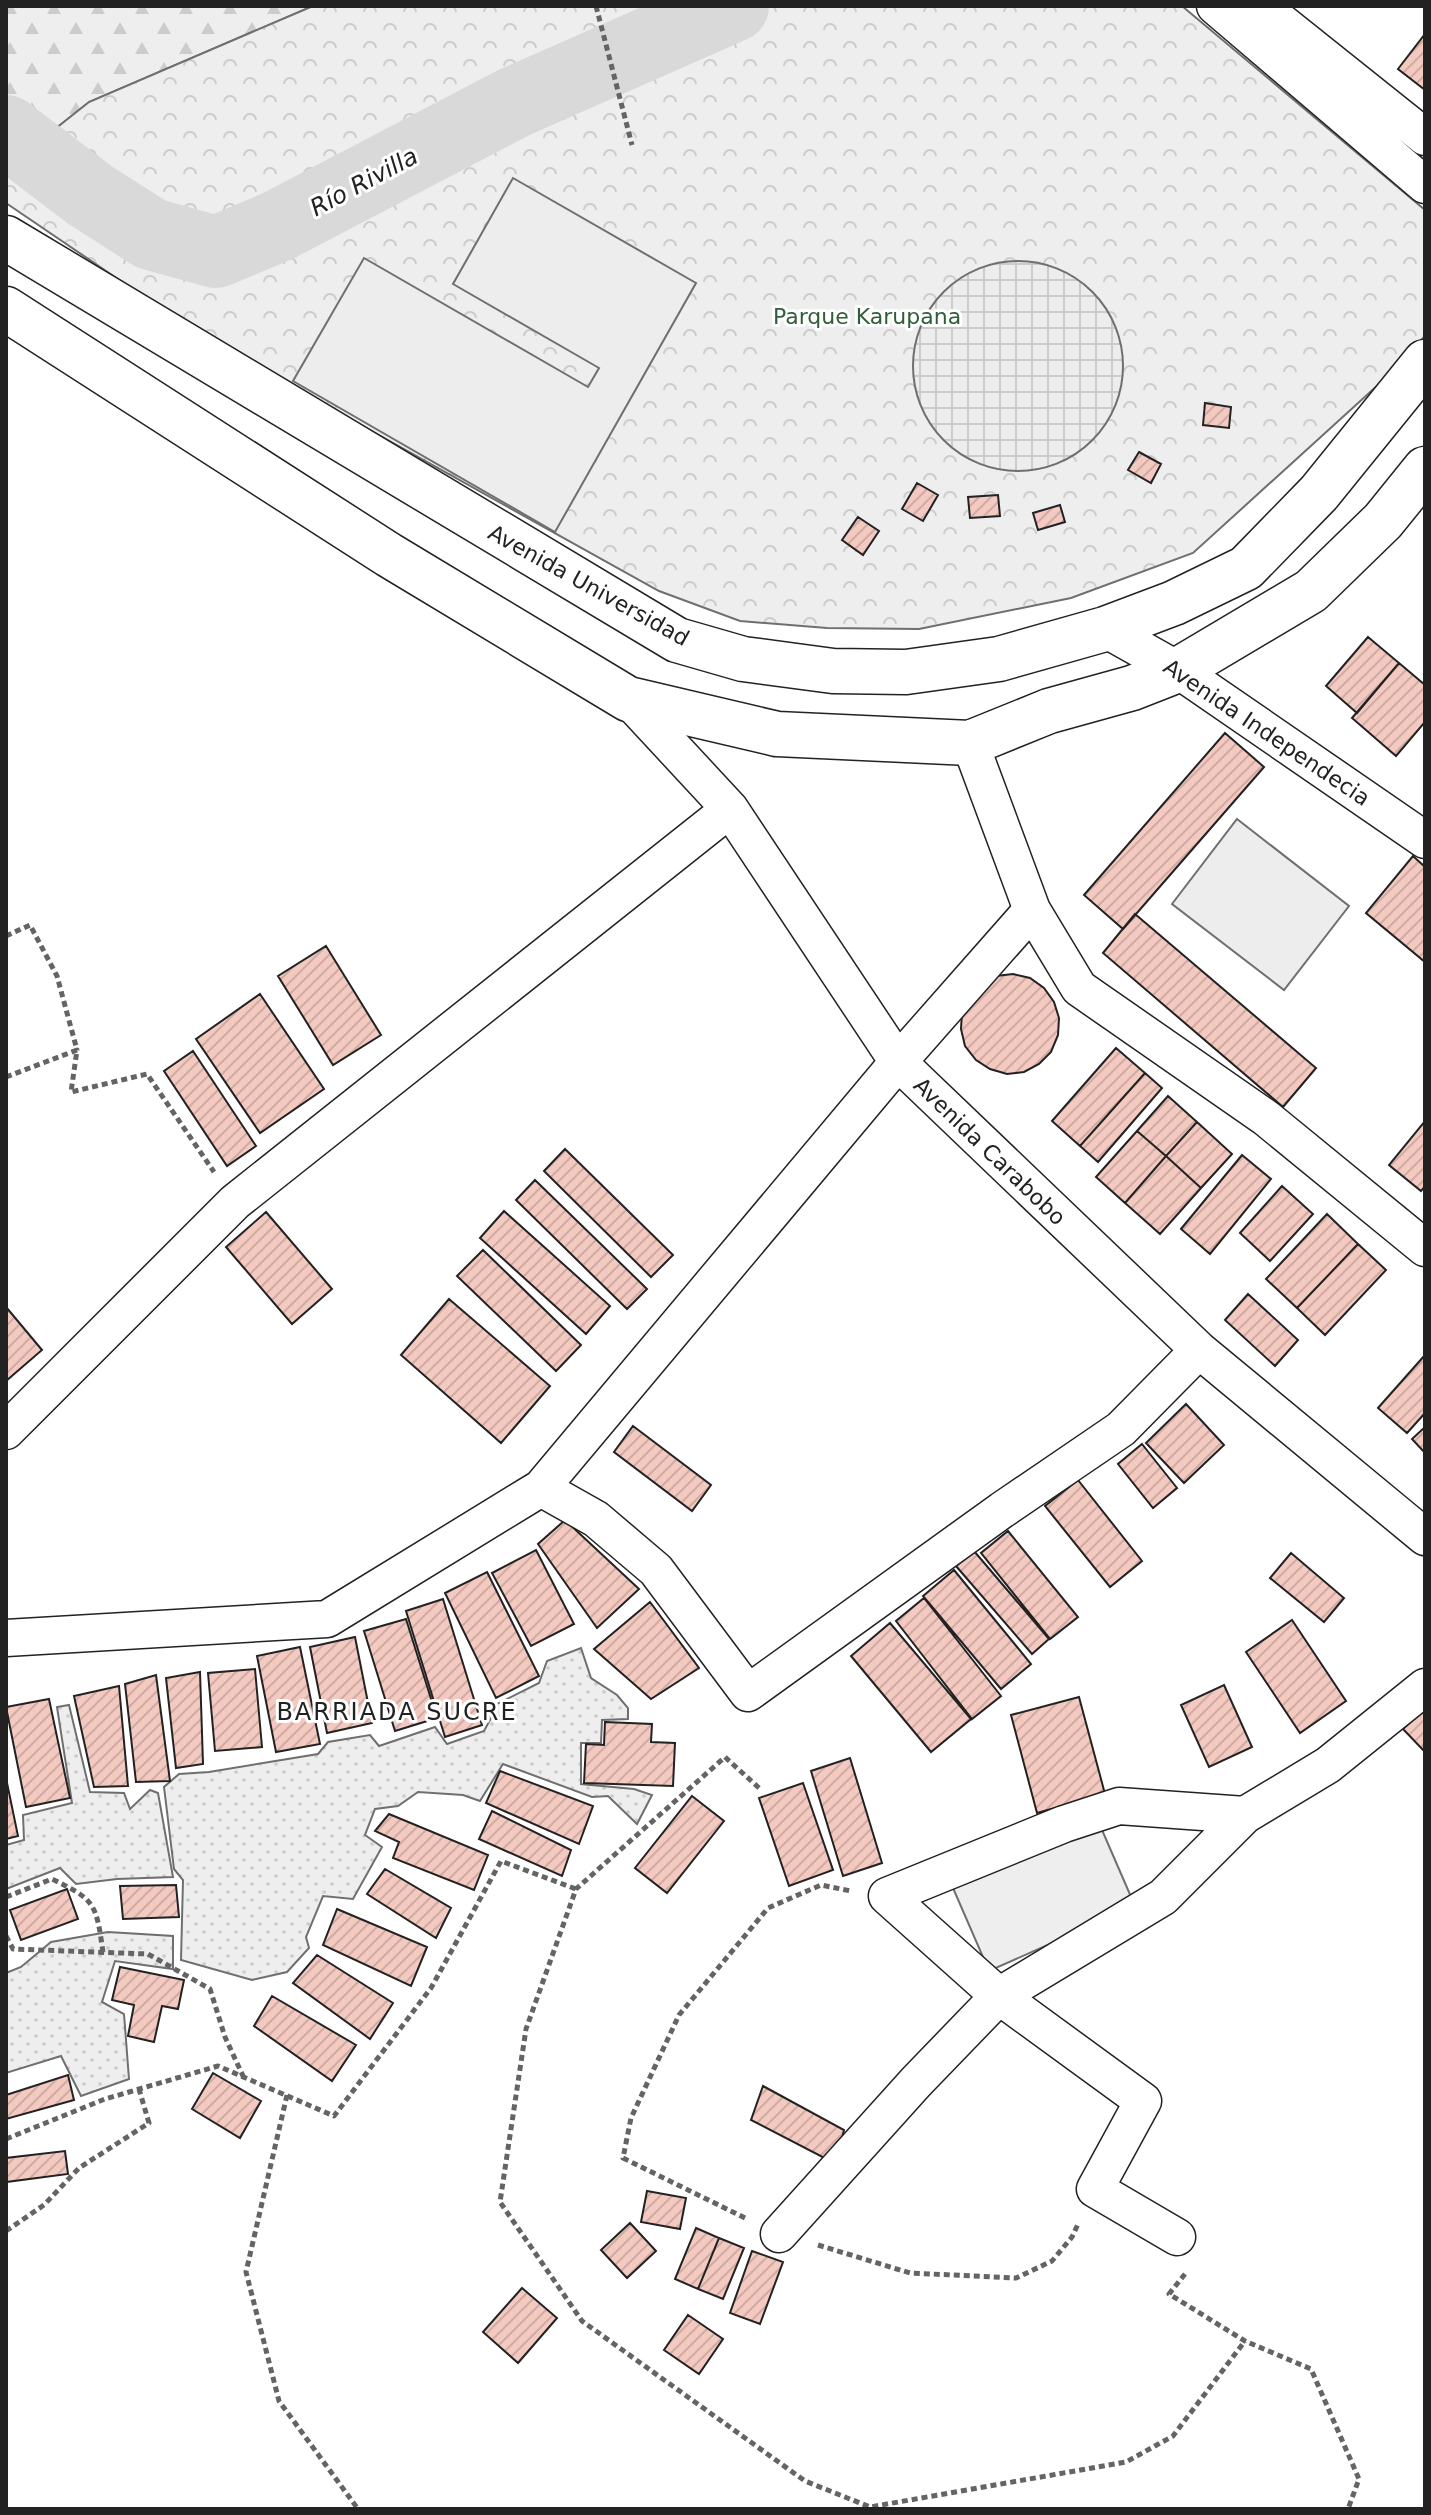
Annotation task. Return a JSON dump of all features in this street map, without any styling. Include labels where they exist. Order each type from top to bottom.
[{"type":"highway","name":"Avenida Universidad","points":[[6,238],[677,640],[743,659],[833,671],[906,672],[999,659],[1105,629],[1174,603],[1246,568],[1319,493],[1425,362]]},
{"type":"highway","points":[[6,309],[389,555],[628,699],[777,734],[970,743],[1049,711],[1132,688],[1178,670],[1311,591],[1383,521],[1425,469]]},
{"type":"street","points":[[1215,6],[1425,185]]},
{"type":"street","points":[[1261,6],[1425,137]]},
{"type":"street","name":"Avenida Independecia","points":[[1105,629],[1178,670],[1425,840]]},
{"type":"street","name":"Avenida Carabobo","points":[[628,699],[730,809],[898,1062],[1199,1350],[1425,1537]]},
{"type":"street","points":[[970,743],[1032,910],[1079,988],[1266,1118],[1425,1248]]},
{"type":"street","points":[[6,1431],[235,1202],[730,809]]},
{"type":"street","points":[[6,1638],[327,1619],[541,1488],[898,1062],[1032,910]]},
{"type":"street","points":[[541,1488],[596,1519],[656,1570],[748,1693],[1002,1510],[1121,1429],[1199,1350]]},
{"type":"street","points":[[779,2234],[916,2082],[999,1996],[1163,1897],[1245,1815],[1328,1765],[1425,1687]]},
{"type":"street","points":[[1177,2237],[1095,2189],[1143,2101],[999,1996],[887,1896],[1064,1824],[1119,1806],[1245,1815]]},
{"type":"path","points":[[596,6],[632,145]]},
{"type":"path","points":[[6,936],[30,925],[57,976],[77,1050],[71,1092],[147,1074],[235,1202]]},
{"type":"path","points":[[6,1077],[77,1050]]},
{"type":"path","points":[[6,2139],[105,2099],[218,2066],[334,2116],[431,1988],[501,1861],[576,1889]]},
{"type":"path","points":[[6,1897],[52,1879],[84,1894],[98,1915],[103,1952]]},
{"type":"path","points":[[887,1896],[821,1885],[768,1908],[679,2015],[631,2118],[623,2158],[779,2234],[910,2273],[1016,2278],[1052,2261],[1072,2237],[1095,2189]]},
{"type":"path","points":[[6,1936],[13,1949],[148,1954],[210,1989],[225,2037],[244,2077]]},
{"type":"path","points":[[6,2231],[44,2205],[79,2168],[149,2123],[139,2089]]},
{"type":"path","points":[[287,2095],[246,2272],[279,2401],[358,2509]]},
{"type":"path","points":[[1177,2237],[1201,2255],[1169,2294],[1245,2341],[1311,2369],[1359,2479],[1348,2509]]},
{"type":"green space","points":[[6,6],[313,6],[89,102],[6,168]]},
{"type":"green space","name":"Parque Karupana","points":[[313,6],[1182,6],[1425,210],[1425,336],[1379,384],[1193,553],[1071,598],[919,629],[827,628],[740,621],[659,591],[206,339],[6,203],[6,168],[89,102]]},
{"type":"green space","points":[[581,1648],[591,1678],[617,1695],[628,1708],[628,1719],[602,1720],[601,1743],[581,1743],[581,1784],[634,1789],[652,1795],[637,1824],[608,1796],[592,1797],[503,1764],[480,1801],[463,1795],[418,1792],[398,1806],[375,1809],[365,1835],[382,1847],[353,1899],[323,1896],[306,1937],[309,1948],[287,1972],[252,1980],[181,1960],[183,1880],[174,1869],[164,1787],[179,1774],[318,1754],[328,1742],[370,1735],[379,1746],[435,1727],[447,1744],[484,1731],[491,1718],[489,1708],[539,1683],[547,1661]]},
{"type":"green space","points":[[69,1705],[90,1792],[124,1793],[130,1809],[150,1790],[158,1793],[173,1877],[76,1884],[60,1868],[6,1889],[6,1845],[24,1840],[23,1815],[72,1803],[57,1707]]},
{"type":"green space","points":[[1099,1823],[1135,1906],[989,1971],[953,1888]]},
{"type":"green space","points":[[108,1932],[173,1936],[173,1969],[115,1961],[102,2002],[124,2014],[129,2079],[81,2096],[61,2056],[6,2073],[6,1973],[21,1967],[51,1942]]},
{"type":"shaded area","points":[[513,178],[696,283],[555,532],[293,381],[364,258],[588,387],[599,368],[453,284]]},
{"type":"shaded area","points":[[1018,261],[1058,269],[1092,292],[1115,326],[1123,366],[1115,406],[1092,440],[1058,463],[1018,471],[978,463],[944,440],[921,406],[913,366],[921,326],[944,292],[978,269]]},
{"type":"shaded area","points":[[1237,819],[1349,906],[1284,990],[1172,904]]},
{"type":"building","points":[[1425,34],[1425,90],[1398,69]]},
{"type":"building","points":[[1205,403],[1231,407],[1229,428],[1203,425]]},
{"type":"building","points":[[1139,452],[1161,464],[1151,483],[1128,470]]},
{"type":"building","points":[[917,483],[938,495],[923,521],[902,509]]},
{"type":"building","points":[[998,495],[1000,516],[970,518],[968,497]]},
{"type":"building","points":[[1060,505],[1065,522],[1038,530],[1033,513]]},
{"type":"building","points":[[858,517],[879,531],[863,555],[842,540]]},
{"type":"building","points":[[1368,637],[1399,663],[1357,713],[1326,686]]},
{"type":"building","points":[[1399,663],[1425,685],[1425,722],[1396,756],[1352,718]]},
{"type":"building","points":[[1225,733],[1264,767],[1123,929],[1084,895]]},
{"type":"building","points":[[1413,856],[1425,867],[1425,962],[1366,913]]},
{"type":"building","points":[[1135,914],[1316,1068],[1283,1107],[1103,953]]},
{"type":"building","points":[[326,946],[381,1035],[333,1065],[278,976]]},
{"type":"building","points":[[1013,974],[1030,978],[1044,988],[1054,1002],[1059,1018],[1058,1035],[1051,1052],[1039,1064],[1024,1072],[1007,1074],[990,1069],[976,1060],[965,1046],[961,1029],[962,1012],[996,976]]},
{"type":"building","points":[[260,994],[324,1089],[260,1133],[196,1039]]},
{"type":"building","points":[[1116,1048],[1145,1073],[1080,1146],[1052,1121]]},
{"type":"building","points":[[193,1051],[256,1146],[227,1166],[164,1071]]},
{"type":"building","points":[[1145,1073],[1162,1088],[1098,1162],[1080,1146]]},
{"type":"building","points":[[1168,1096],[1197,1122],[1166,1156],[1137,1131]]},
{"type":"building","points":[[1425,1121],[1425,1186],[1421,1191],[1389,1165]]},
{"type":"building","points":[[1197,1122],[1232,1154],[1201,1188],[1166,1156]]},
{"type":"building","points":[[1137,1131],[1166,1156],[1125,1203],[1096,1177]]},
{"type":"building","points":[[565,1149],[673,1255],[651,1277],[544,1171]]},
{"type":"building","points":[[1242,1155],[1271,1179],[1210,1254],[1181,1229]]},
{"type":"building","points":[[1166,1156],[1201,1188],[1160,1234],[1125,1203]]},
{"type":"building","points":[[535,1180],[647,1289],[627,1309],[516,1200]]},
{"type":"building","points":[[1282,1186],[1313,1214],[1270,1261],[1240,1233]]},
{"type":"building","points":[[504,1211],[610,1306],[586,1334],[480,1238]]},
{"type":"building","points":[[266,1212],[332,1289],[292,1324],[226,1247]]},
{"type":"building","points":[[1327,1214],[1358,1244],[1297,1308],[1266,1279]]},
{"type":"building","points":[[1358,1244],[1386,1270],[1325,1335],[1297,1308]]},
{"type":"building","points":[[483,1250],[581,1345],[556,1371],[457,1276]]},
{"type":"building","points":[[1248,1294],[1298,1340],[1275,1366],[1225,1320]]},
{"type":"building","points":[[449,1299],[550,1386],[501,1443],[401,1355]]},
{"type":"building","points":[[6,1307],[42,1350],[6,1381]]},
{"type":"building","points":[[1425,1355],[1425,1413],[1407,1433],[1378,1408]]},
{"type":"building","points":[[1186,1404],[1224,1445],[1184,1483],[1146,1443]]},
{"type":"building","points":[[633,1426],[711,1485],[692,1511],[614,1452]]},
{"type":"building","points":[[1425,1427],[1425,1453],[1412,1439]]},
{"type":"building","points":[[1142,1444],[1177,1488],[1153,1508],[1118,1464]]},
{"type":"building","points":[[1078,1480],[1142,1561],[1110,1587],[1045,1506]]},
{"type":"building","points":[[565,1520],[639,1589],[597,1628],[538,1544]]},
{"type":"building","points":[[1008,1531],[1078,1617],[1050,1639],[981,1553]]},
{"type":"building","points":[[536,1550],[574,1624],[531,1646],[492,1573]]},
{"type":"building","points":[[974,1551],[1049,1639],[1032,1654],[956,1566]]},
{"type":"building","points":[[1291,1553],[1344,1598],[1324,1622],[1270,1578]]},
{"type":"building","points":[[954,1570],[1031,1664],[1001,1689],[923,1596]]},
{"type":"building","points":[[487,1572],[539,1676],[496,1698],[445,1593]]},
{"type":"building","points":[[924,1598],[1001,1696],[972,1719],[896,1621]]},
{"type":"building","points":[[443,1599],[482,1725],[445,1737],[406,1611]]},
{"type":"building","points":[[650,1602],[699,1668],[651,1699],[594,1649]]},
{"type":"building","points":[[406,1619],[437,1718],[395,1731],[364,1631]]},
{"type":"building","points":[[1292,1620],[1346,1701],[1300,1733],[1246,1652]]},
{"type":"building","points":[[890,1623],[971,1719],[931,1752],[851,1656]]},
{"type":"building","points":[[355,1637],[372,1723],[327,1733],[310,1647]]},
{"type":"building","points":[[300,1647],[320,1744],[276,1752],[257,1656]]},
{"type":"building","points":[[255,1669],[262,1747],[215,1751],[208,1673]]},
{"type":"building","points":[[200,1672],[203,1764],[176,1768],[166,1678]]},
{"type":"building","points":[[156,1675],[170,1781],[136,1782],[125,1684]]},
{"type":"building","points":[[1224,1685],[1252,1747],[1209,1767],[1181,1705]]},
{"type":"building","points":[[119,1686],[128,1786],[94,1787],[74,1696]]},
{"type":"building","points":[[1079,1697],[1105,1794],[1037,1813],[1011,1715]]},
{"type":"building","points":[[49,1699],[70,1798],[26,1807],[6,1707]]},
{"type":"building","points":[[1425,1708],[1425,1752],[1403,1729]]},
{"type":"building","points":[[605,1722],[652,1724],[651,1742],[675,1743],[673,1786],[584,1783],[586,1744],[604,1745]]},
{"type":"building","points":[[850,1758],[882,1863],[843,1876],[811,1771]]},
{"type":"building","points":[[500,1771],[593,1806],[579,1844],[486,1803]]},
{"type":"building","points":[[6,1778],[18,1836],[6,1839]]},
{"type":"building","points":[[803,1783],[833,1870],[789,1886],[759,1798]]},
{"type":"building","points":[[692,1796],[724,1821],[667,1893],[635,1868]]},
{"type":"building","points":[[492,1811],[571,1850],[562,1876],[479,1839]]},
{"type":"building","points":[[389,1814],[488,1855],[474,1890],[393,1858],[399,1842],[375,1831]]},
{"type":"building","points":[[385,1869],[451,1908],[436,1938],[367,1894]]},
{"type":"building","points":[[176,1885],[179,1917],[123,1919],[120,1886]]},
{"type":"building","points":[[67,1889],[78,1919],[21,1940],[10,1910]]},
{"type":"building","points":[[337,1909],[427,1947],[411,1986],[323,1945]]},
{"type":"building","points":[[317,1955],[393,2003],[370,2039],[293,1983]]},
{"type":"building","points":[[120,1967],[184,1980],[178,2009],[162,2006],[154,2042],[128,2036],[134,2005],[112,2000]]},
{"type":"building","points":[[272,1996],[356,2045],[332,2081],[254,2026]]},
{"type":"building","points":[[213,2073],[261,2101],[240,2138],[192,2109]]},
{"type":"building","points":[[68,2075],[74,2100],[6,2119],[6,2095]]},
{"type":"building","points":[[763,2086],[844,2130],[836,2164],[751,2120]]},
{"type":"building","points":[[65,2151],[68,2174],[6,2182],[6,2158]]},
{"type":"building","points":[[647,2191],[686,2198],[680,2229],[641,2222]]},
{"type":"building","points":[[630,2223],[656,2251],[627,2278],[601,2250]]},
{"type":"building","points":[[696,2228],[719,2238],[698,2289],[675,2279]]},
{"type":"building","points":[[719,2238],[744,2248],[723,2299],[698,2289]]},
{"type":"building","points":[[752,2251],[783,2262],[760,2324],[730,2313]]},
{"type":"building","points":[[522,2288],[557,2318],[518,2363],[483,2332]]},
{"type":"building","points":[[688,2315],[723,2339],[699,2374],[664,2350]]},
{"type":"waterway","name":"Río Rivilla","points":[[6,131],[90,195],[151,234],[216,252],[278,226],[515,102],[733,6]]},
{"type":"district","name":"BARRIADA SUCRE","points":[[397,1712]]}]
